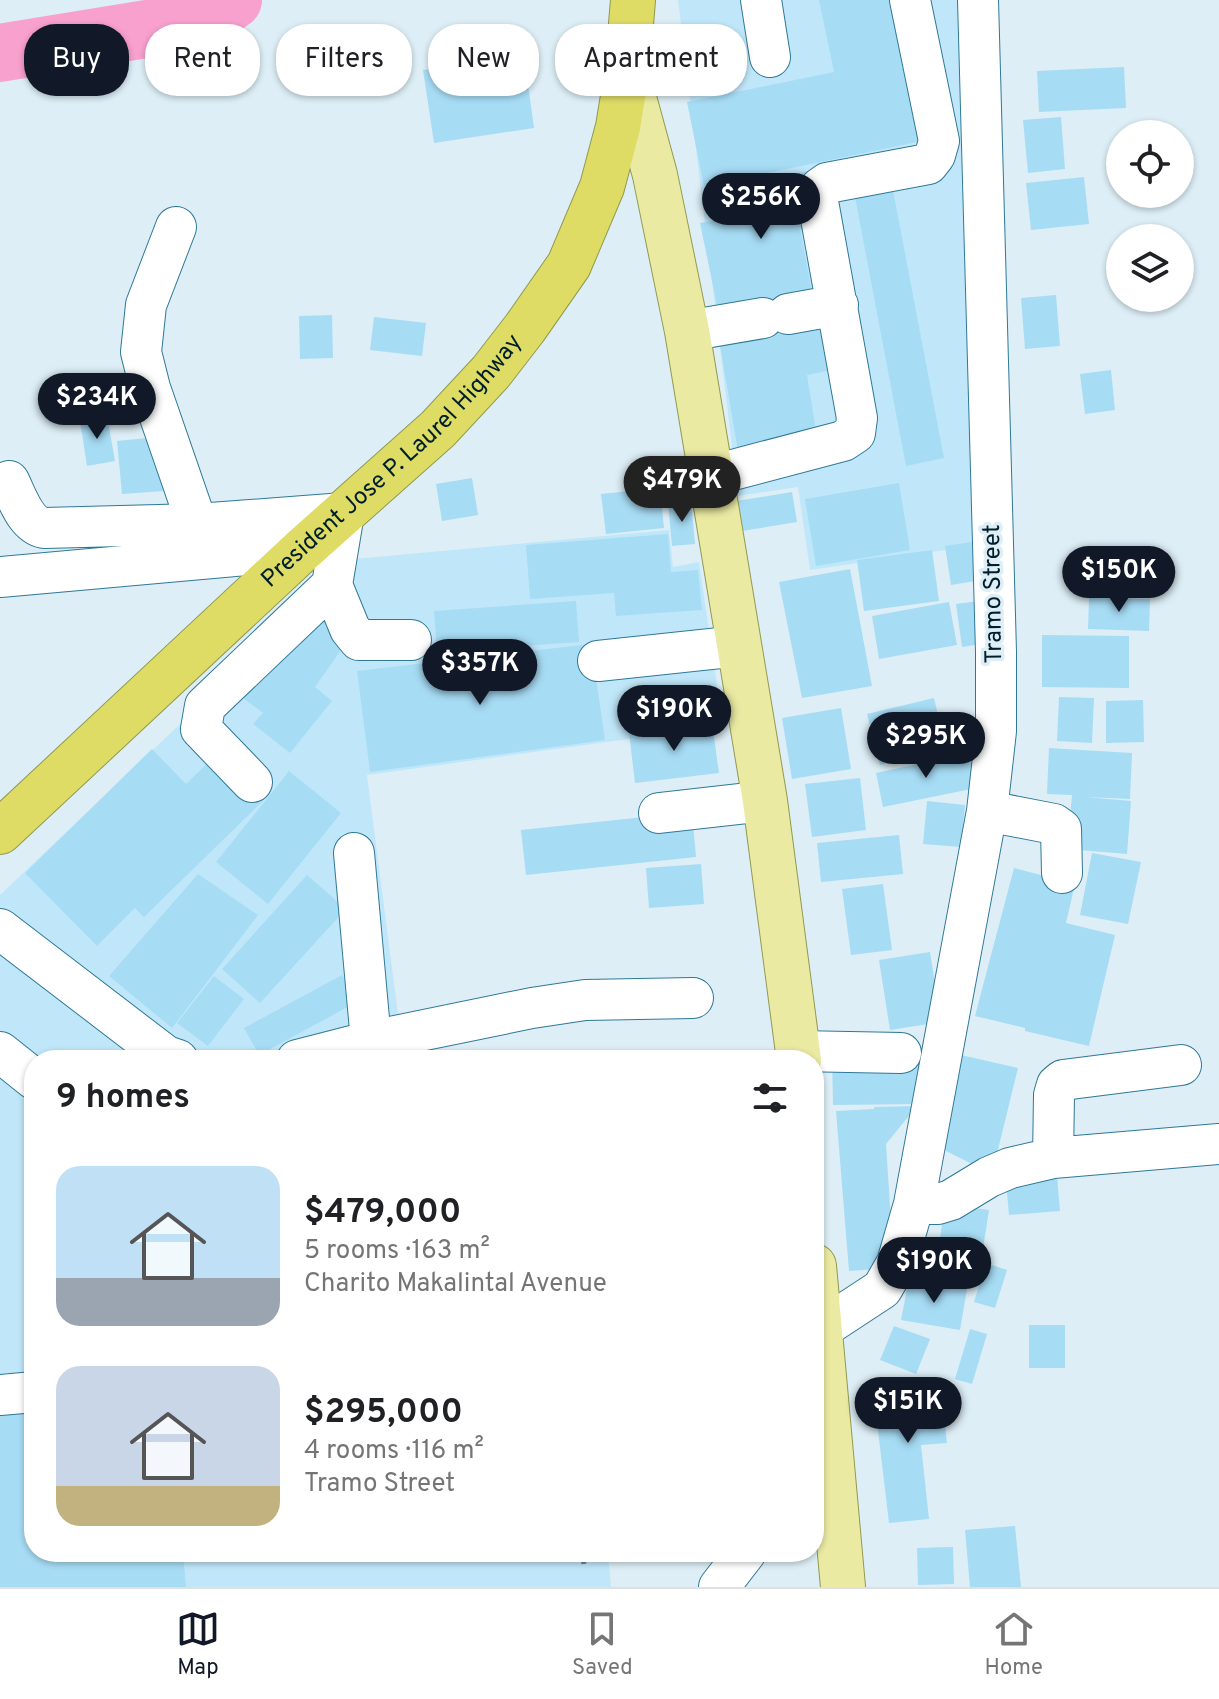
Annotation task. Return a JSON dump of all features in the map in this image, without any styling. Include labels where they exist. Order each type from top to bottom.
[{"type":"highway","name":"President Jose P. Laurel Highway","points":[[631,24],[633,0]]},
{"type":"highway","name":"President Jose P. Laurel Highway","points":[[0,832],[302,550],[438,429],[491,372],[569,265],[602,187],[623,96]]},
{"type":"main road","points":[[634,96],[655,175],[687,331],[765,801],[797,1050]]},
{"type":"main road","points":[[824,1480],[843,1587]]},
{"type":"street","points":[[761,0],[770,57]]},
{"type":"street","points":[[710,476],[843,441],[855,433],[857,418],[817,196],[820,188],[827,183],[928,164],[935,155],[939,141],[910,0]]},
{"type":"street","name":"Tramo Street","points":[[824,1327],[882,1289],[897,1263],[914,1204],[987,811],[996,731],[996,652],[978,0]]},
{"type":"street","points":[[176,227],[146,305],[141,352],[150,388],[197,524]]},
{"type":"street","points":[[687,331],[838,305]]},
{"type":"street","points":[[9,481],[36,526],[197,524],[344,513],[332,585],[350,629],[359,640],[411,640]]},
{"type":"street","points":[[0,577],[302,550]]},
{"type":"street","points":[[252,782],[201,729],[205,706],[332,585]]},
{"type":"street","points":[[598,661],[739,646]]},
{"type":"street","points":[[659,813],[765,801]]},
{"type":"street","points":[[987,811],[1054,824],[1061,829],[1062,873]]},
{"type":"street","points":[[354,853],[371,1041]]},
{"type":"street","points":[[0,929],[158,1050]]},
{"type":"street","points":[[336,1050],[532,1008],[585,1000],[693,998]]},
{"type":"street","points":[[0,1052],[24,1071]]},
{"type":"street","points":[[824,1054],[901,1053]]},
{"type":"street","points":[[1053,1158],[1054,1095],[1057,1085],[1063,1080],[1181,1065]]},
{"type":"street","points":[[914,1204],[938,1204],[951,1200],[1010,1168],[1053,1158],[1219,1144]]},
{"type":"street","points":[[0,1395],[24,1393]]},
{"type":"street","points":[[719,1587],[738,1562]]},
{"type":"path","points":[[584,1562],[584,1566]]},
{"type":"shaded area","points":[[678,0],[964,0],[986,544],[810,570],[798,487],[738,496],[690,96],[747,96],[747,24],[681,24]]},
{"type":"shaded area","points":[[669,530],[673,567],[699,562],[723,726],[367,775],[403,1050],[24,1050],[24,1562],[609,1562],[611,1587],[0,1587],[0,895],[354,559]]},
{"type":"building","points":[[819,0],[898,0],[927,140],[704,186],[687,102],[716,96],[747,96],[747,90],[834,72]]},
{"type":"building","points":[[1124,67],[1126,108],[1039,112],[1037,71]]},
{"type":"building","points":[[428,69],[428,96],[530,96],[534,128],[434,143],[423,70]]},
{"type":"building","points":[[1061,117],[1065,169],[1028,173],[1023,120]]},
{"type":"building","points":[[808,171],[819,225],[800,229],[812,292],[718,310],[700,223],[724,219],[718,188]]},
{"type":"building","points":[[1084,177],[1089,224],[1031,230],[1026,183]]},
{"type":"building","points":[[892,185],[944,458],[906,466],[854,192]]},
{"type":"building","points":[[1056,295],[1060,346],[1025,349],[1021,298]]},
{"type":"building","points":[[332,315],[333,358],[300,359],[299,316]]},
{"type":"building","points":[[828,316],[837,369],[807,375],[817,437],[738,451],[718,334]]},
{"type":"building","points":[[374,317],[426,323],[422,356],[370,350]]},
{"type":"building","points":[[1111,370],[1115,410],[1085,414],[1080,374]]},
{"type":"building","points":[[107,416],[115,461],[87,466],[80,421]]},
{"type":"building","points":[[159,437],[164,491],[122,494],[117,441]]},
{"type":"building","points":[[472,478],[478,515],[442,521],[436,484]]},
{"type":"building","points":[[899,483],[910,550],[816,566],[805,499]]},
{"type":"building","points":[[660,488],[664,528],[606,534],[601,494]]},
{"type":"building","points":[[792,492],[797,522],[742,531],[737,501]]},
{"type":"building","points":[[691,501],[695,544],[672,546],[668,503]]},
{"type":"building","points":[[668,534],[671,572],[698,570],[702,610],[616,616],[614,593],[530,599],[526,545]]},
{"type":"building","points":[[1005,537],[1011,575],[951,585],[945,546]]},
{"type":"building","points":[[932,550],[939,601],[864,611],[857,560]]},
{"type":"building","points":[[850,569],[872,686],[802,698],[779,582]]},
{"type":"building","points":[[324,596],[349,639],[315,687],[332,701],[290,753],[253,724],[263,713],[239,695]]},
{"type":"building","points":[[1010,597],[1015,639],[962,647],[956,604]]},
{"type":"building","points":[[1089,598],[1150,599],[1149,631],[1088,629]]},
{"type":"building","points":[[576,601],[579,642],[437,652],[434,611]]},
{"type":"building","points":[[949,602],[957,645],[879,659],[872,616]]},
{"type":"building","points":[[1042,635],[1129,636],[1129,688],[1042,687]]},
{"type":"building","points":[[591,644],[605,740],[370,772],[357,671]]},
{"type":"building","points":[[1059,697],[1094,698],[1092,743],[1057,741]]},
{"type":"building","points":[[934,698],[946,749],[880,765],[867,714]]},
{"type":"building","points":[[1143,700],[1144,742],[1106,743],[1106,701]]},
{"type":"building","points":[[841,708],[851,769],[792,779],[782,718]]},
{"type":"building","points":[[712,723],[719,773],[635,783],[629,732]]},
{"type":"building","points":[[1049,748],[1132,753],[1130,799],[1086,797],[1131,801],[1127,854],[1067,849],[1072,795],[1047,794]]},
{"type":"building","points":[[152,749],[186,784],[218,753],[264,800],[144,917],[135,908],[97,946],[25,873]]},
{"type":"building","points":[[969,753],[976,788],[883,807],[876,773]]},
{"type":"building","points":[[289,771],[341,813],[268,904],[216,862]]},
{"type":"building","points":[[860,778],[866,830],[812,837],[805,784]]},
{"type":"building","points":[[927,801],[965,805],[961,847],[923,844]]},
{"type":"building","points":[[692,812],[696,857],[526,875],[521,830]]},
{"type":"building","points":[[899,835],[903,874],[821,882],[817,843]]},
{"type":"building","points":[[1092,853],[1141,862],[1128,924],[1080,915]]},
{"type":"building","points":[[701,864],[704,904],[649,908],[646,868]]},
{"type":"building","points":[[1014,868],[1075,884],[1066,923],[1115,935],[1089,1046],[975,1016]]},
{"type":"building","points":[[198,874],[258,915],[172,1028],[109,976]]},
{"type":"building","points":[[307,875],[346,909],[260,1003],[222,969]]},
{"type":"building","points":[[883,884],[892,950],[851,955],[842,889]]},
{"type":"building","points":[[930,952],[941,1022],[890,1030],[879,960]]},
{"type":"building","points":[[342,975],[357,1002],[268,1050],[256,1050],[244,1028]]},
{"type":"building","points":[[214,976],[244,999],[208,1046],[177,1023]]},
{"type":"building","points":[[922,1055],[923,1104],[833,1105],[832,1056]]},
{"type":"building","points":[[961,1055],[1018,1068],[992,1174],[940,1148]]},
{"type":"building","points":[[917,1106],[886,1144],[894,1268],[849,1271],[836,1111]]},
{"type":"building","points":[[1057,1176],[1060,1211],[1009,1215],[1006,1181]]},
{"type":"building","points":[[945,1204],[989,1210],[977,1287],[934,1281]]},
{"type":"building","points":[[986,1263],[1007,1270],[995,1308],[974,1302]]},
{"type":"building","points":[[909,1279],[967,1289],[960,1330],[901,1320]]},
{"type":"building","points":[[1029,1325],[1065,1325],[1065,1368],[1029,1368]]},
{"type":"building","points":[[894,1326],[930,1339],[916,1374],[880,1360]]},
{"type":"building","points":[[970,1329],[987,1334],[972,1384],[955,1379]]},
{"type":"building","points":[[940,1382],[947,1443],[921,1445],[929,1519],[889,1523],[873,1389]]},
{"type":"building","points":[[24,1404],[24,1562],[184,1562],[186,1587],[0,1587],[0,1406]]},
{"type":"building","points":[[1015,1526],[1021,1587],[970,1587],[965,1530]]},
{"type":"building","points":[[953,1547],[954,1584],[918,1585],[917,1548]]},
{"type":"waterway","points":[[0,53],[208,19],[233,0]]}]
